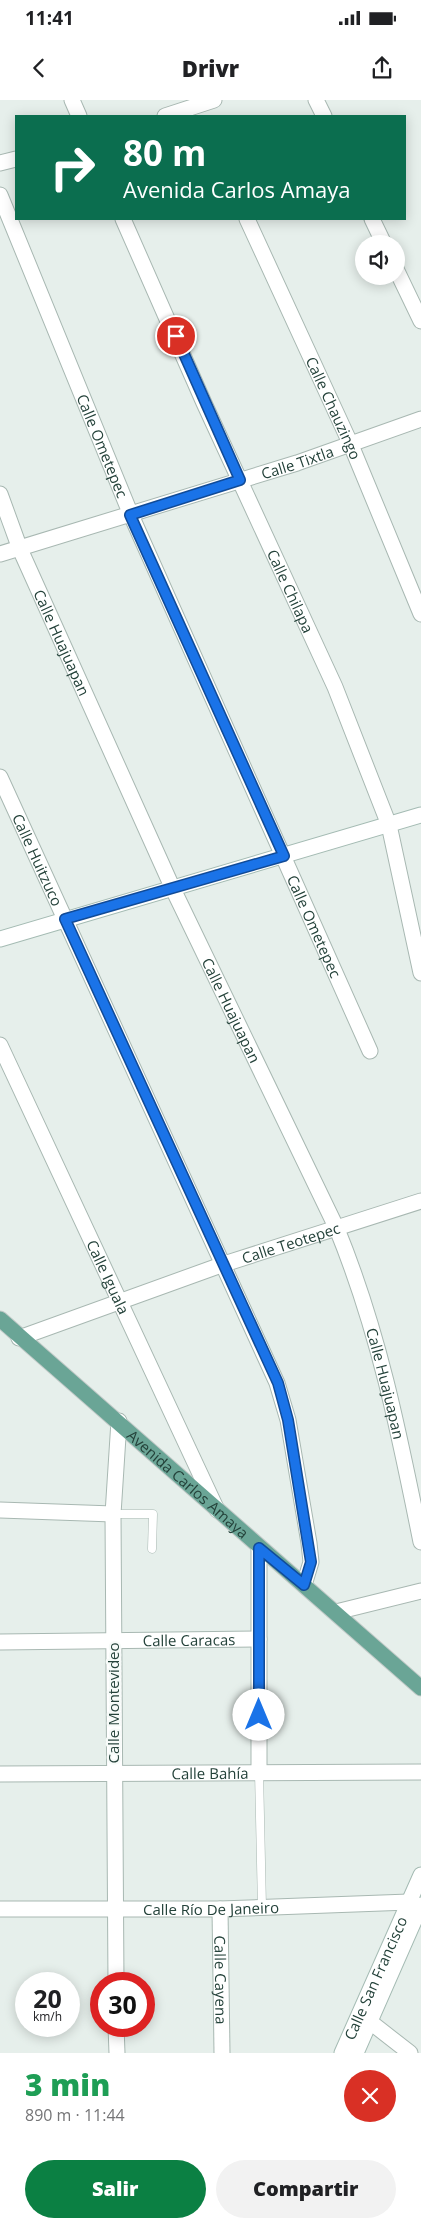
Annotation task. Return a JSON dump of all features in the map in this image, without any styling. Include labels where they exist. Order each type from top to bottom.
[{"type":"main road","name":"Avenida Carlos Amaya","points":[[0,1319],[19,1338],[119,1422],[259,1548],[336,1612],[421,1688]]},
{"type":"street","points":[[72,100],[79,115]]},
{"type":"street","points":[[169,115],[196,108],[214,100]]},
{"type":"street","points":[[316,100],[324,115]]},
{"type":"street","points":[[0,163],[15,159]]},
{"type":"street","name":"Calle Ometepec","points":[[0,194],[130,515],[370,1051]]},
{"type":"street","name":"Calle Chilapa","points":[[123,220],[240,480],[316,643],[389,825],[421,973]]},
{"type":"street","name":"Calle Chauzingo","points":[[247,220],[351,445],[421,614]]},
{"type":"street","points":[[372,220],[380,235]]},
{"type":"street","points":[[404,285],[421,321]]},
{"type":"street","name":"Calle Tixtla","points":[[0,554],[351,445],[421,419]]},
{"type":"street","name":"Calle Huajuapan","points":[[0,494],[20,548],[173,889],[337,1229],[368,1311],[388,1382],[421,1542]]},
{"type":"street","name":"Calle Huitzuco","points":[[0,776],[278,1383],[288,1420],[309,1543],[311,1562],[304,1585]]},
{"type":"street","points":[[0,939],[421,815]]},
{"type":"street","name":"Calle Iguala","points":[[0,1044],[218,1511]]},
{"type":"street","name":"Calle Teotepec","points":[[19,1338],[224,1264],[421,1201]]},
{"type":"street","name":"Calle Montevideo","points":[[116,1972],[113,1772],[113,1514],[119,1422]]},
{"type":"street","points":[[0,1510],[113,1514]]},
{"type":"street","points":[[259,1548],[259,1772]]},
{"type":"street","points":[[336,1612],[421,1591]]},
{"type":"street","name":"Calle Caracas","points":[[0,1642],[259,1639]]},
{"type":"street","name":"Calle Bahía","points":[[0,1774],[421,1772]]},
{"type":"street","name":"Calle San Francisco","points":[[342,2053],[364,2017],[417,1909],[421,1875]]},
{"type":"street","name":"Calle Río De Janeiro","points":[[0,1909],[114,1910],[262,1907],[417,1909]]},
{"type":"street","name":"Calle Cayena","points":[[220,1909],[222,2053]]},
{"type":"street","points":[[364,2017],[410,2053]]},
{"type":"street","name":"Calle San Francisco","points":[[356,2053],[364,2017]]},
{"type":"street","points":[[116,2037],[117,2053]]},
{"type":"lane","points":[[113,1514],[153,1514],[152,1549]]},
{"type":"lane","points":[[259,1772],[262,1907]]},
{"type":"route","points":[[176,336],[204,403],[240,480],[130,515],[284,856],[65,919],[278,1383],[288,1420],[300,1482],[311,1562],[304,1585],[259,1548],[259,1715]]}]
